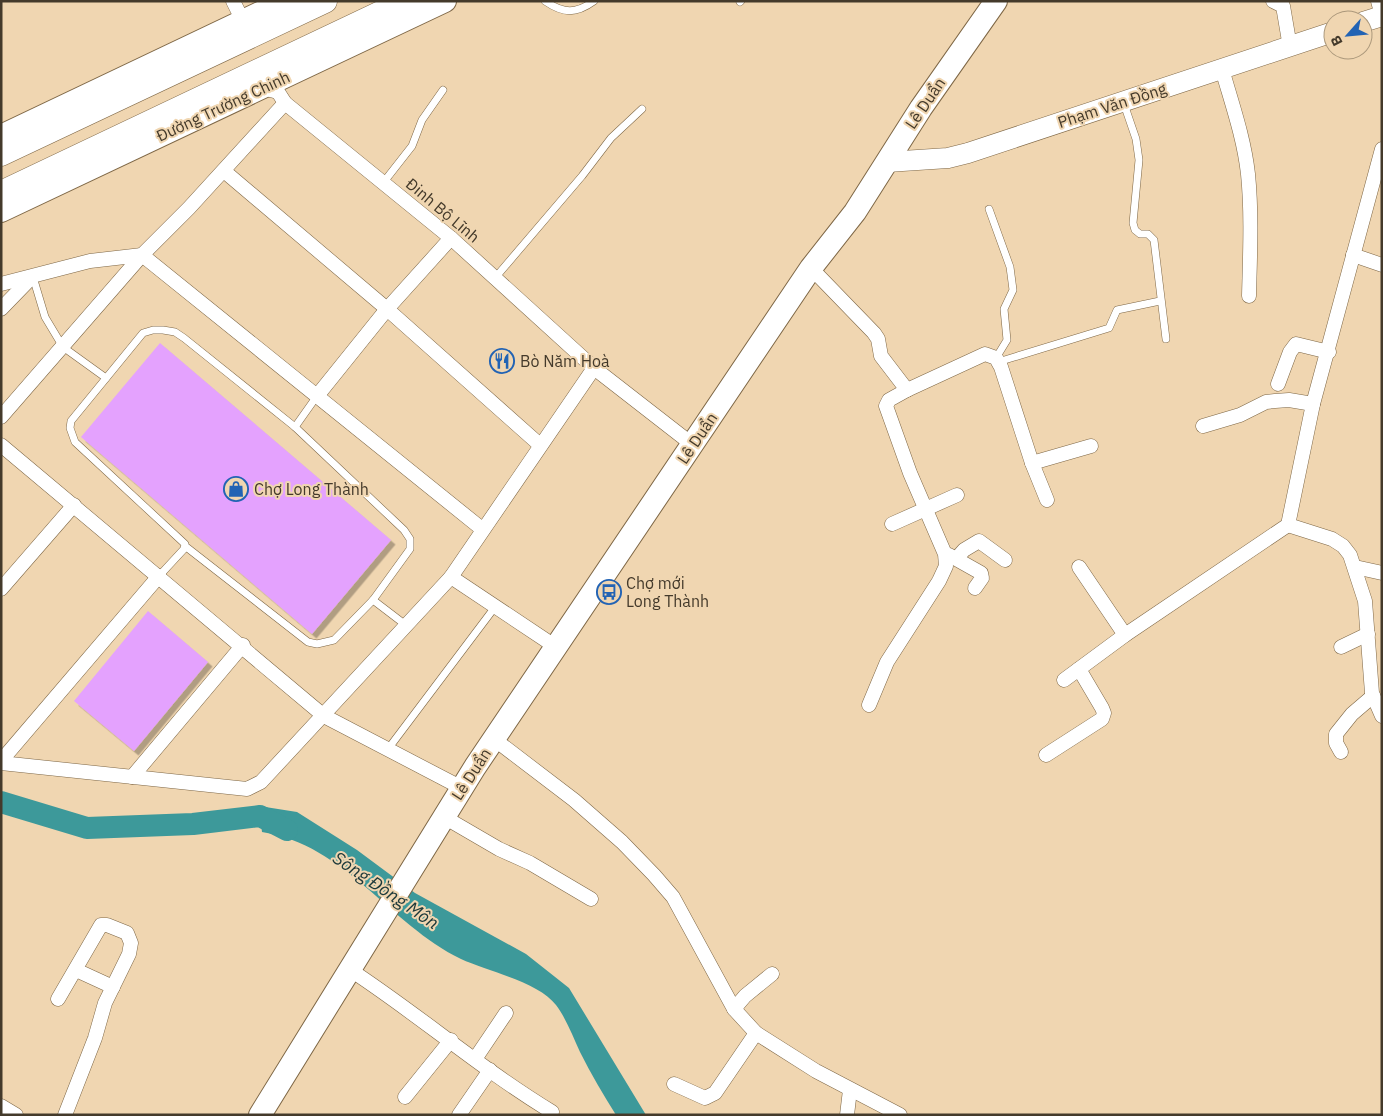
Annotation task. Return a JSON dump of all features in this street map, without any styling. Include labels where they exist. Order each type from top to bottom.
[{"type":"highway","points":[[1,154],[236,34],[325,1]]},
{"type":"highway","name":"Đường Trường Chinh","points":[[1,193],[259,80],[406,1]]},
{"type":"highway","points":[[236,34],[259,80]]},
{"type":"main road","points":[[1,136],[236,34],[285,1]]},
{"type":"main road","name":"Đường Trường Chinh","points":[[1,211],[259,80],[445,1]]},
{"type":"main road","name":"Lê Duẩn","points":[[375,928],[494,739],[811,268],[855,212],[921,108],[996,1]]},
{"type":"main road","name":"Phạm Văn Đồng","points":[[887,162],[948,158],[968,153],[1323,35]]},
{"type":"main road","points":[[260,1115],[353,971],[375,928]]},
{"type":"street","points":[[233,1],[240,15],[236,34]]},
{"type":"street","points":[[1273,1],[1283,6],[1290,47]]},
{"type":"street","points":[[1378,1],[1382,16]]},
{"type":"street","points":[[1222,69],[1240,128],[1248,172],[1250,216],[1249,296]]},
{"type":"street","name":"Đinh Bộ Lĩnh","points":[[259,80],[278,92],[286,104],[450,238],[594,368],[693,445]]},
{"type":"street","points":[[1,417],[142,255],[286,104]]},
{"type":"street","points":[[1064,680],[1125,635],[1288,525],[1313,404],[1329,352],[1382,149]]},
{"type":"street","points":[[224,171],[387,309],[540,445]]},
{"type":"street","points":[[317,396],[387,309],[450,238]]},
{"type":"street","points":[[1,284],[90,261],[142,255],[482,529]]},
{"type":"street","points":[[1353,255],[1382,265]]},
{"type":"street","points":[[811,268],[874,333],[878,339],[882,356],[907,390]]},
{"type":"street","points":[[1,309],[32,276]]},
{"type":"street","points":[[1278,384],[1290,352],[1296,344],[1329,352]]},
{"type":"street","points":[[975,588],[982,578],[981,573],[951,556],[925,509],[886,406],[889,400],[985,354],[997,360],[1032,463],[1047,500]]},
{"type":"street","points":[[1,762],[247,789],[261,782],[451,577],[482,529],[594,368]]},
{"type":"street","points":[[1203,426],[1240,415],[1266,402],[1275,400],[1313,404]]},
{"type":"street","points":[[1,445],[243,645],[324,716],[462,788]]},
{"type":"street","points":[[1032,463],[1091,446]]},
{"type":"street","points":[[892,524],[957,495]]},
{"type":"street","points":[[1,589],[74,505]]},
{"type":"street","points":[[1288,525],[1332,538],[1343,546],[1355,567],[1365,601],[1372,696],[1382,716]]},
{"type":"street","points":[[869,705],[887,662],[939,581],[951,556],[979,541],[1005,560]]},
{"type":"street","points":[[1078,567],[1125,635]]},
{"type":"street","points":[[1355,567],[1382,573]]},
{"type":"street","points":[[1,762],[160,576]]},
{"type":"street","points":[[451,577],[556,647]]},
{"type":"street","points":[[1341,647],[1368,634]]},
{"type":"street","points":[[132,777],[243,645]]},
{"type":"street","points":[[1046,756],[1102,719],[1104,713],[1102,708],[1079,669]]},
{"type":"street","points":[[1340,752],[1336,743],[1336,734],[1346,720],[1372,696]]},
{"type":"street","points":[[494,739],[574,800],[622,842],[673,896],[734,1009],[756,1033],[850,1090],[900,1115]]},
{"type":"street","points":[[444,817],[499,849],[530,863],[591,899]]},
{"type":"street","points":[[58,999],[101,925],[107,925],[127,933],[131,943],[129,954],[113,987],[65,1115]]},
{"type":"street","points":[[249,1115],[375,928]]},
{"type":"street","points":[[76,970],[113,987]]},
{"type":"street","points":[[272,1115],[353,971],[490,1070],[552,1112]]},
{"type":"street","points":[[734,1009],[745,996],[772,974]]},
{"type":"street","points":[[475,1059],[506,1013]]},
{"type":"street","points":[[674,1084],[705,1098],[709,1097],[715,1093],[756,1033]]},
{"type":"street","points":[[405,1097],[451,1040]]},
{"type":"street","points":[[459,1115],[490,1070]]},
{"type":"street","points":[[847,1115],[850,1090]]},
{"type":"street","points":[[1,1106],[16,1115]]},
{"type":"lane","points":[[545,1],[557,9],[570,12],[581,10],[594,1]]},
{"type":"lane","points":[[383,183],[412,146],[422,120],[443,90]]},
{"type":"lane","points":[[1123,101],[1136,139],[1139,160],[1133,223],[1135,230],[1140,234],[1148,234],[1154,240],[1166,339]]},
{"type":"lane","points":[[495,278],[582,176],[611,138],[642,109]]},
{"type":"lane","points":[[989,209],[1010,267],[1013,290],[1004,309],[1007,340],[997,360]]},
{"type":"lane","points":[[32,276],[45,317],[63,347],[106,378]]},
{"type":"lane","points":[[997,360],[1109,328],[1117,310],[1160,301]]},
{"type":"lane","points":[[153,330],[175,332],[294,427],[404,530],[410,539],[410,549],[374,600],[334,640],[317,644],[308,642],[185,546],[75,442],[72,436],[71,421],[143,333],[153,330]]},
{"type":"lane","points":[[294,427],[317,396]]},
{"type":"lane","points":[[160,576],[185,546]]},
{"type":"lane","points":[[374,600],[407,626]]},
{"type":"lane","points":[[388,749],[495,607]]},
{"type":"water","name":"Sông Đồng Môn","points":[[259,806],[297,812],[357,850],[415,893],[526,954],[569,988],[646,1115],[616,1115],[588,1068],[563,1016],[548,997],[538,990],[512,978],[461,959],[435,944],[366,887],[318,852],[292,840],[262,832]]},
{"type":"building","name":"Chợ Long Thành","points":[[160,343],[391,540],[312,634],[81,437]]},
{"type":"building","points":[[148,611],[208,662],[134,751],[74,701]]},
{"type":"waterway","name":"Sông Đồng Môn","points":[[1,802],[87,828],[193,824],[260,816],[287,830]]},
{"type":"place","name":"Bò Năm Hoà","points":[[502,361]]},
{"type":"place","name":"Chợ Long Thành","points":[[236,489]]},
{"type":"place","name":"Chợ mới Long Thành","points":[[609,592]]}]
